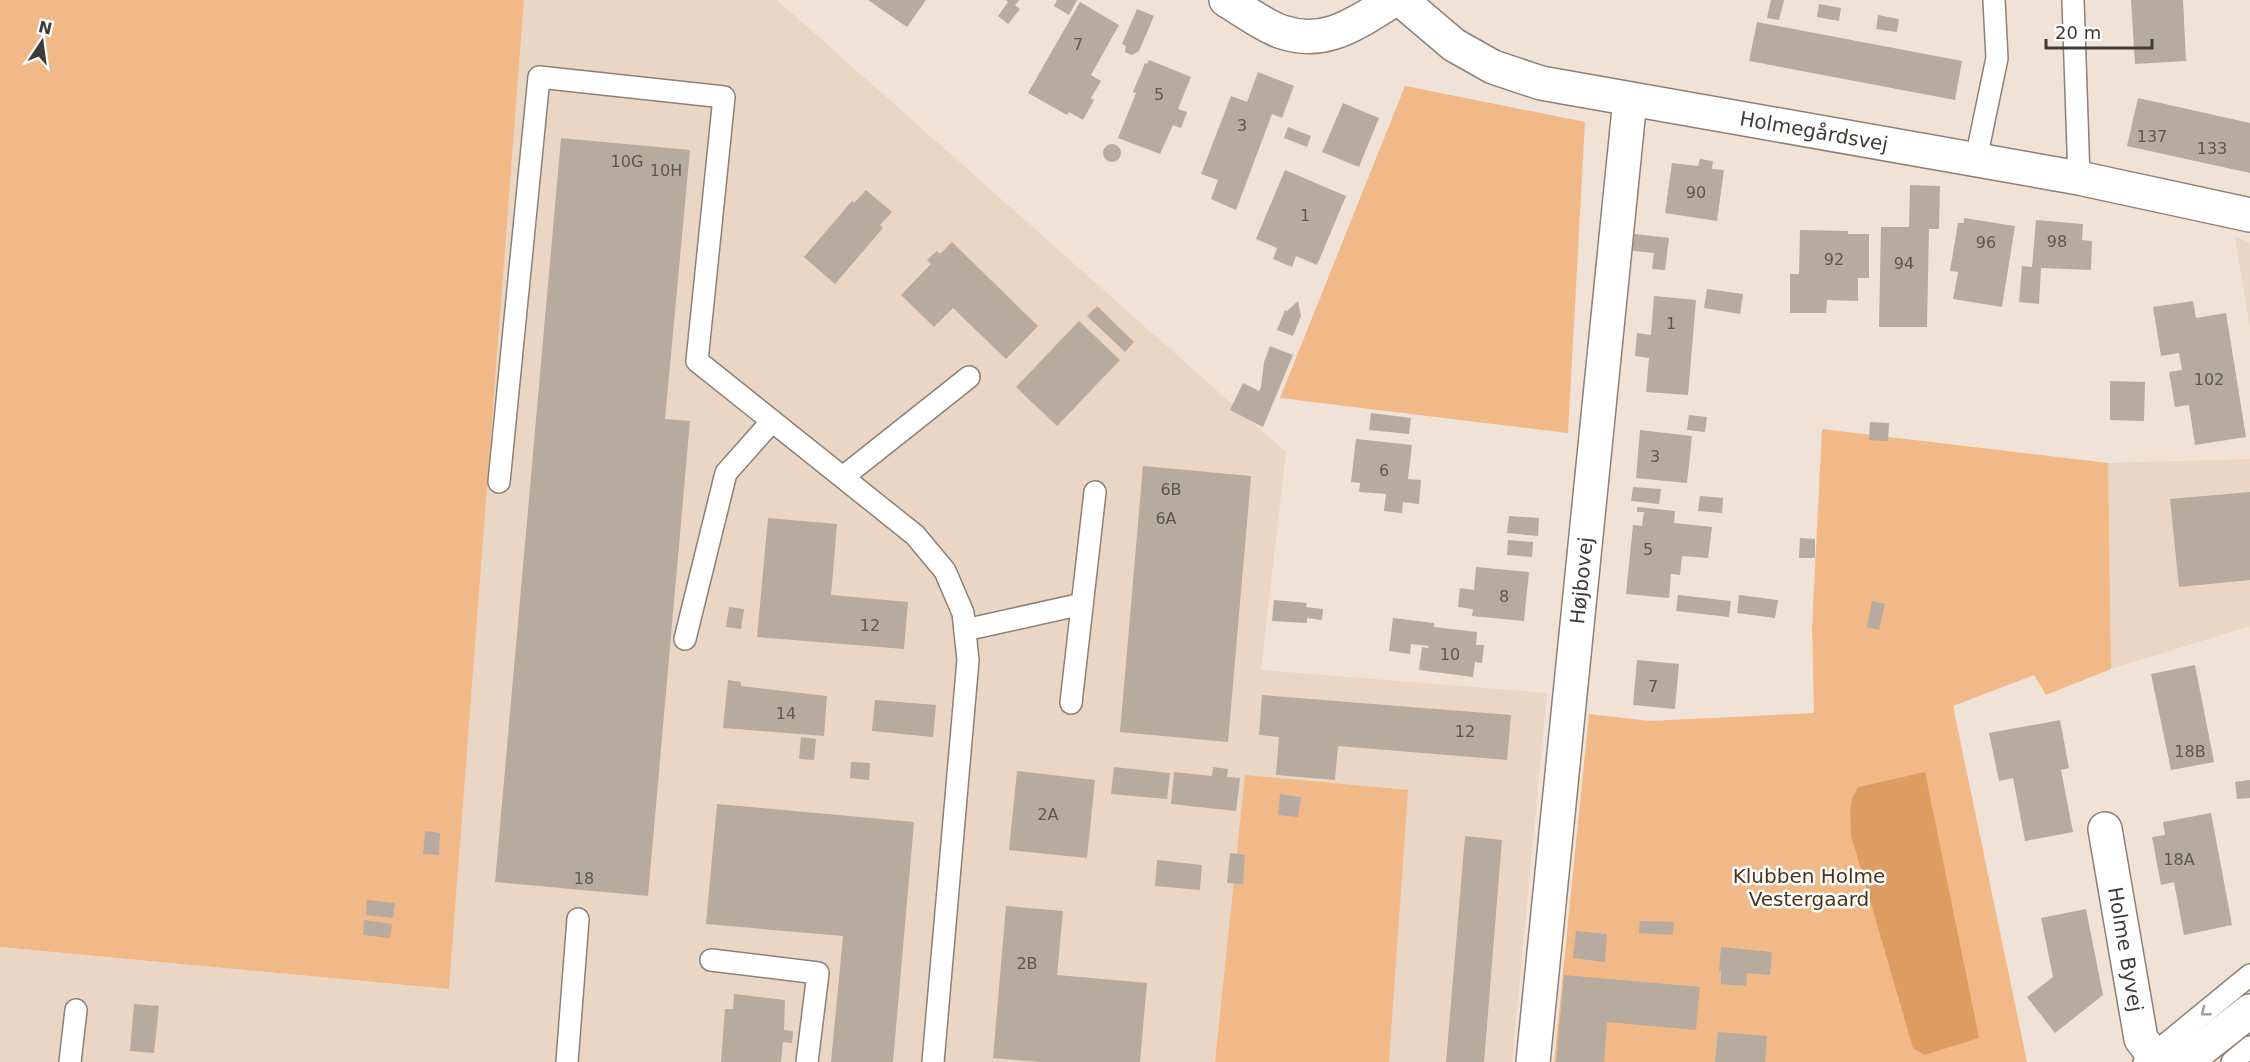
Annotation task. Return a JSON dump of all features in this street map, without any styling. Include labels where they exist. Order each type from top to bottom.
[{"type":"street","points":[[1226,0],[1282,32],[1317,38],[1348,27],[1394,0]]},
{"type":"street","name":"Holmegårdsvej","points":[[1401,0],[1454,45],[1493,67],[1541,83],[2079,178],[2250,215]]},
{"type":"street","name":"Højbovej","points":[[1533,1062],[1630,99]]},
{"type":"street","name":"Holme Byvej","points":[[2105,829],[2141,1039],[2152,1059]]},
{"type":"street","points":[[2185,1062],[2250,1011]]},
{"type":"lane","points":[[1976,159],[1997,58],[1994,0]]},
{"type":"lane","points":[[2073,0],[2079,178]]},
{"type":"lane","points":[[499,482],[539,77],[724,97],[697,361],[915,535],[945,571],[963,613],[968,660],[933,1062]]},
{"type":"lane","points":[[843,477],[969,377]]},
{"type":"lane","points":[[685,639],[726,473],[772,421]]},
{"type":"lane","points":[[1071,703],[1095,492]]},
{"type":"lane","points":[[965,630],[1083,604]]},
{"type":"lane","points":[[567,1062],[578,918]]},
{"type":"lane","points":[[711,960],[818,973],[807,1062]]},
{"type":"lane","points":[[2152,1059],[2250,975]]},
{"type":"lane","points":[[70,1062],[76,1010]]},
{"type":"lane","points":[[2232,1062],[2250,1047]]},
{"type":"shaded area","points":[[524,0],[777,0],[1286,452],[1261,670],[1547,693],[1512,1062],[0,1062],[0,947],[449,989]]},
{"type":"shaded area","points":[[2235,236],[2250,243],[2250,329]]},
{"type":"shaded area","points":[[2250,459],[2250,626],[2111,669],[2108,463]]},
{"type":"shaded area","points":[[1925,772],[1979,1038],[1924,1055],[1913,1048],[1851,835],[1850,816],[1851,804],[1859,787]]},
{"type":"green space","points":[[0,0],[524,0],[449,989],[0,947]]},
{"type":"green space","points":[[1405,86],[1585,122],[1568,433],[1280,398]]},
{"type":"green space","name":"Klubben Holme Vestergaard","points":[[1822,429],[2108,463],[2111,669],[2046,695],[2034,675],[1953,706],[2027,1062],[1554,1062],[1589,714],[1649,721],[1814,713],[1812,627]]},
{"type":"green space","points":[[1245,775],[1408,790],[1389,1062],[1215,1062]]},
{"type":"building","points":[[868,0],[926,0],[907,27]]},
{"type":"building","points":[[1006,0],[1019,0],[1015,5],[1020,9],[1008,24],[998,16],[1008,2]]},
{"type":"building","points":[[1057,0],[1077,0],[1069,15],[1054,6]]},
{"type":"building","points":[[1771,0],[1784,0],[1779,20],[1767,18]]},
{"type":"building","points":[[2131,0],[2183,0],[2186,61],[2135,64]]},
{"type":"building","points":[[1080,2],[1119,25],[1091,75],[1101,81],[1091,98],[1094,100],[1083,120],[1069,112],[1067,115],[1028,93]]},
{"type":"building","points":[[1819,4],[1841,8],[1839,21],[1817,17]]},
{"type":"building","points":[[1137,9],[1154,16],[1139,51],[1132,55],[1125,52],[1126,46],[1122,44]]},
{"type":"building","points":[[1878,15],[1899,19],[1897,32],[1876,29]]},
{"type":"building","points":[[1757,22],[1962,61],[1955,100],[1749,61]]},
{"type":"building","points":[[1149,60],[1191,77],[1178,109],[1187,112],[1181,128],[1173,125],[1160,154],[1118,138],[1136,93],[1133,92],[1145,63],[1147,64]]},
{"type":"building","points":[[1258,72],[1294,86],[1282,118],[1272,114],[1236,210],[1211,199],[1218,180],[1201,174],[1231,96],[1247,102]]},
{"type":"building","points":[[2138,98],[2250,123],[2250,173],[2127,146]]},
{"type":"building","points":[[1343,103],[1379,118],[1359,167],[1322,152]]},
{"type":"building","points":[[1288,127],[1311,136],[1307,147],[1284,138]]},
{"type":"building","points":[[561,138],[690,150],[665,419],[690,421],[648,896],[495,882]]},
{"type":"building","points":[[1108,144],[1116,144],[1121,149],[1119,160],[1108,162],[1103,157],[1103,149]]},
{"type":"building","points":[[1700,159],[1713,161],[1712,169],[1724,170],[1717,221],[1665,213],[1672,163],[1698,166]]},
{"type":"building","points":[[1285,170],[1346,196],[1317,265],[1296,256],[1292,267],[1273,259],[1277,248],[1256,239]]},
{"type":"building","points":[[1910,185],[1940,186],[1939,229],[1929,229],[1927,327],[1879,327],[1881,227],[1909,227]]},
{"type":"building","points":[[866,190],[892,212],[880,225],[883,228],[835,284],[804,257],[852,201],[854,203]]},
{"type":"building","points":[[1964,218],[2015,226],[2002,307],[1953,299],[1958,272],[1950,271],[1958,223],[1964,223]]},
{"type":"building","points":[[2036,220],[2083,224],[2082,240],[2092,241],[2091,270],[2041,268],[2039,304],[2019,302],[2022,266],[2032,267]]},
{"type":"building","points":[[1800,230],[1869,234],[1869,278],[1858,278],[1858,301],[1827,300],[1826,313],[1790,313],[1790,274],[1799,274]]},
{"type":"building","points":[[1627,233],[1669,238],[1665,270],[1652,269],[1654,253],[1625,250]]},
{"type":"building","points":[[952,242],[1038,326],[1006,359],[953,308],[934,327],[901,295],[931,264],[927,260],[937,251],[940,254]]},
{"type":"building","points":[[1707,289],[1743,294],[1740,314],[1704,308]]},
{"type":"building","points":[[1654,296],[1696,300],[1688,395],[1646,392],[1649,358],[1635,356],[1637,333],[1651,335]]},
{"type":"building","points":[[1298,301],[1301,316],[1293,336],[1277,330],[1285,310],[1287,311]]},
{"type":"building","points":[[2193,301],[2196,318],[2226,313],[2246,437],[2195,445],[2189,405],[2175,407],[2169,372],[2182,370],[2179,353],[2161,356],[2153,307]]},
{"type":"building","points":[[1097,306],[1134,342],[1125,352],[1087,316]]},
{"type":"building","points":[[1079,321],[1120,360],[1057,426],[1016,387]]},
{"type":"building","points":[[1270,346],[1293,355],[1263,427],[1230,410],[1243,383],[1259,391],[1264,362]]},
{"type":"building","points":[[2110,381],[2145,382],[2144,421],[2110,420]]},
{"type":"building","points":[[1371,413],[1411,418],[1409,434],[1369,430]]},
{"type":"building","points":[[1689,415],[1707,417],[1705,432],[1687,430]]},
{"type":"building","points":[[1870,422],[1889,423],[1888,441],[1869,440]]},
{"type":"building","points":[[1640,430],[1692,436],[1687,483],[1636,478]]},
{"type":"building","points":[[1356,439],[1412,445],[1408,479],[1421,480],[1419,504],[1403,502],[1402,513],[1384,511],[1386,494],[1359,492],[1360,483],[1351,482]]},
{"type":"building","points":[[1143,466],[1251,476],[1228,742],[1120,732]]},
{"type":"building","points":[[1633,487],[1661,489],[1659,504],[1631,501]]},
{"type":"building","points":[[2250,492],[2250,580],[2179,587],[2170,499]]},
{"type":"building","points":[[1700,496],[1723,498],[1722,513],[1698,511]]},
{"type":"building","points":[[1637,507],[1675,511],[1674,523],[1712,527],[1708,558],[1682,556],[1680,575],[1671,574],[1669,598],[1626,594],[1633,525],[1642,526],[1644,512],[1637,512]]},
{"type":"building","points":[[1509,516],[1539,518],[1538,536],[1507,533]]},
{"type":"building","points":[[768,518],[837,524],[831,595],[908,602],[904,649],[757,637]]},
{"type":"building","points":[[1800,538],[1815,539],[1815,558],[1799,558]]},
{"type":"building","points":[[1508,540],[1533,542],[1532,557],[1507,555]]},
{"type":"building","points":[[1476,567],[1529,572],[1524,621],[1472,616],[1473,609],[1458,607],[1460,588],[1474,590]]},
{"type":"building","points":[[1678,595],[1731,601],[1729,617],[1676,611]]},
{"type":"building","points":[[1739,595],[1778,600],[1775,618],[1737,613]]},
{"type":"building","points":[[1274,600],[1307,603],[1306,607],[1323,609],[1322,620],[1307,618],[1307,623],[1272,621]]},
{"type":"building","points":[[1872,601],[1885,604],[1879,630],[1867,627]]},
{"type":"building","points":[[729,607],[744,609],[741,629],[726,627]]},
{"type":"building","points":[[1393,618],[1434,623],[1434,627],[1477,632],[1476,645],[1484,645],[1482,663],[1475,662],[1473,677],[1419,670],[1422,647],[1428,648],[1429,646],[1411,644],[1410,654],[1389,651]]},
{"type":"building","points":[[1637,660],[1679,664],[1675,709],[1633,705]]},
{"type":"building","points":[[2195,665],[2214,762],[2171,770],[2151,674]]},
{"type":"building","points":[[728,680],[741,682],[741,686],[827,696],[824,736],[723,728]]},
{"type":"building","points":[[1262,695],[1511,715],[1507,760],[1338,746],[1335,780],[1276,775],[1279,737],[1259,735]]},
{"type":"building","points":[[875,700],[936,705],[933,737],[872,731]]},
{"type":"building","points":[[2060,720],[2069,768],[2061,770],[2073,832],[2025,841],[2013,778],[1999,781],[1989,733]]},
{"type":"building","points":[[801,737],[816,739],[814,760],[799,759]]},
{"type":"building","points":[[851,762],[870,763],[869,780],[850,778]]},
{"type":"building","points":[[1114,767],[1170,773],[1167,799],[1111,794]]},
{"type":"building","points":[[1213,767],[1228,769],[1227,777],[1240,778],[1236,811],[1171,804],[1174,772],[1212,776]]},
{"type":"building","points":[[1017,771],[1095,780],[1087,858],[1009,850]]},
{"type":"building","points":[[2250,780],[2250,798],[2237,799],[2235,782]]},
{"type":"building","points":[[1280,794],[1301,797],[1298,817],[1278,815]]},
{"type":"building","points":[[717,804],[914,822],[893,1062],[831,1062],[843,936],[706,924]]},
{"type":"building","points":[[2211,813],[2232,925],[2184,935],[2174,882],[2161,885],[2152,837],[2165,835],[2163,822]]},
{"type":"building","points":[[425,831],[440,833],[439,855],[423,854]]},
{"type":"building","points":[[1465,836],[1502,840],[1484,1062],[1446,1062]]},
{"type":"building","points":[[1230,853],[1245,855],[1243,884],[1227,883]]},
{"type":"building","points":[[1157,860],[1202,865],[1200,890],[1155,886]]},
{"type":"building","points":[[367,900],[395,903],[393,918],[366,915]]},
{"type":"building","points":[[1006,906],[1063,911],[1057,975],[1147,983],[1140,1062],[1040,1062],[993,1058]]},
{"type":"building","points":[[2086,909],[2103,995],[2055,1033],[2027,997],[2053,977],[2041,918]]},
{"type":"building","points":[[364,920],[392,924],[390,938],[363,935]]},
{"type":"building","points":[[1640,921],[1674,922],[1673,935],[1639,933]]},
{"type":"building","points":[[1576,931],[1607,934],[1605,962],[1573,958]]},
{"type":"building","points":[[1721,947],[1772,952],[1770,975],[1747,973],[1746,986],[1721,984],[1721,970],[1719,971]]},
{"type":"building","points":[[1564,975],[1700,987],[1696,1030],[1607,1022],[1604,1062],[1556,1062]]},
{"type":"building","points":[[734,994],[785,1000],[784,1030],[793,1031],[792,1043],[783,1042],[781,1062],[721,1062],[725,1009],[733,1009]]},
{"type":"building","points":[[134,1004],[159,1006],[154,1053],[130,1051]]},
{"type":"building","points":[[1718,1032],[1767,1036],[1765,1062],[1715,1062]]}]
